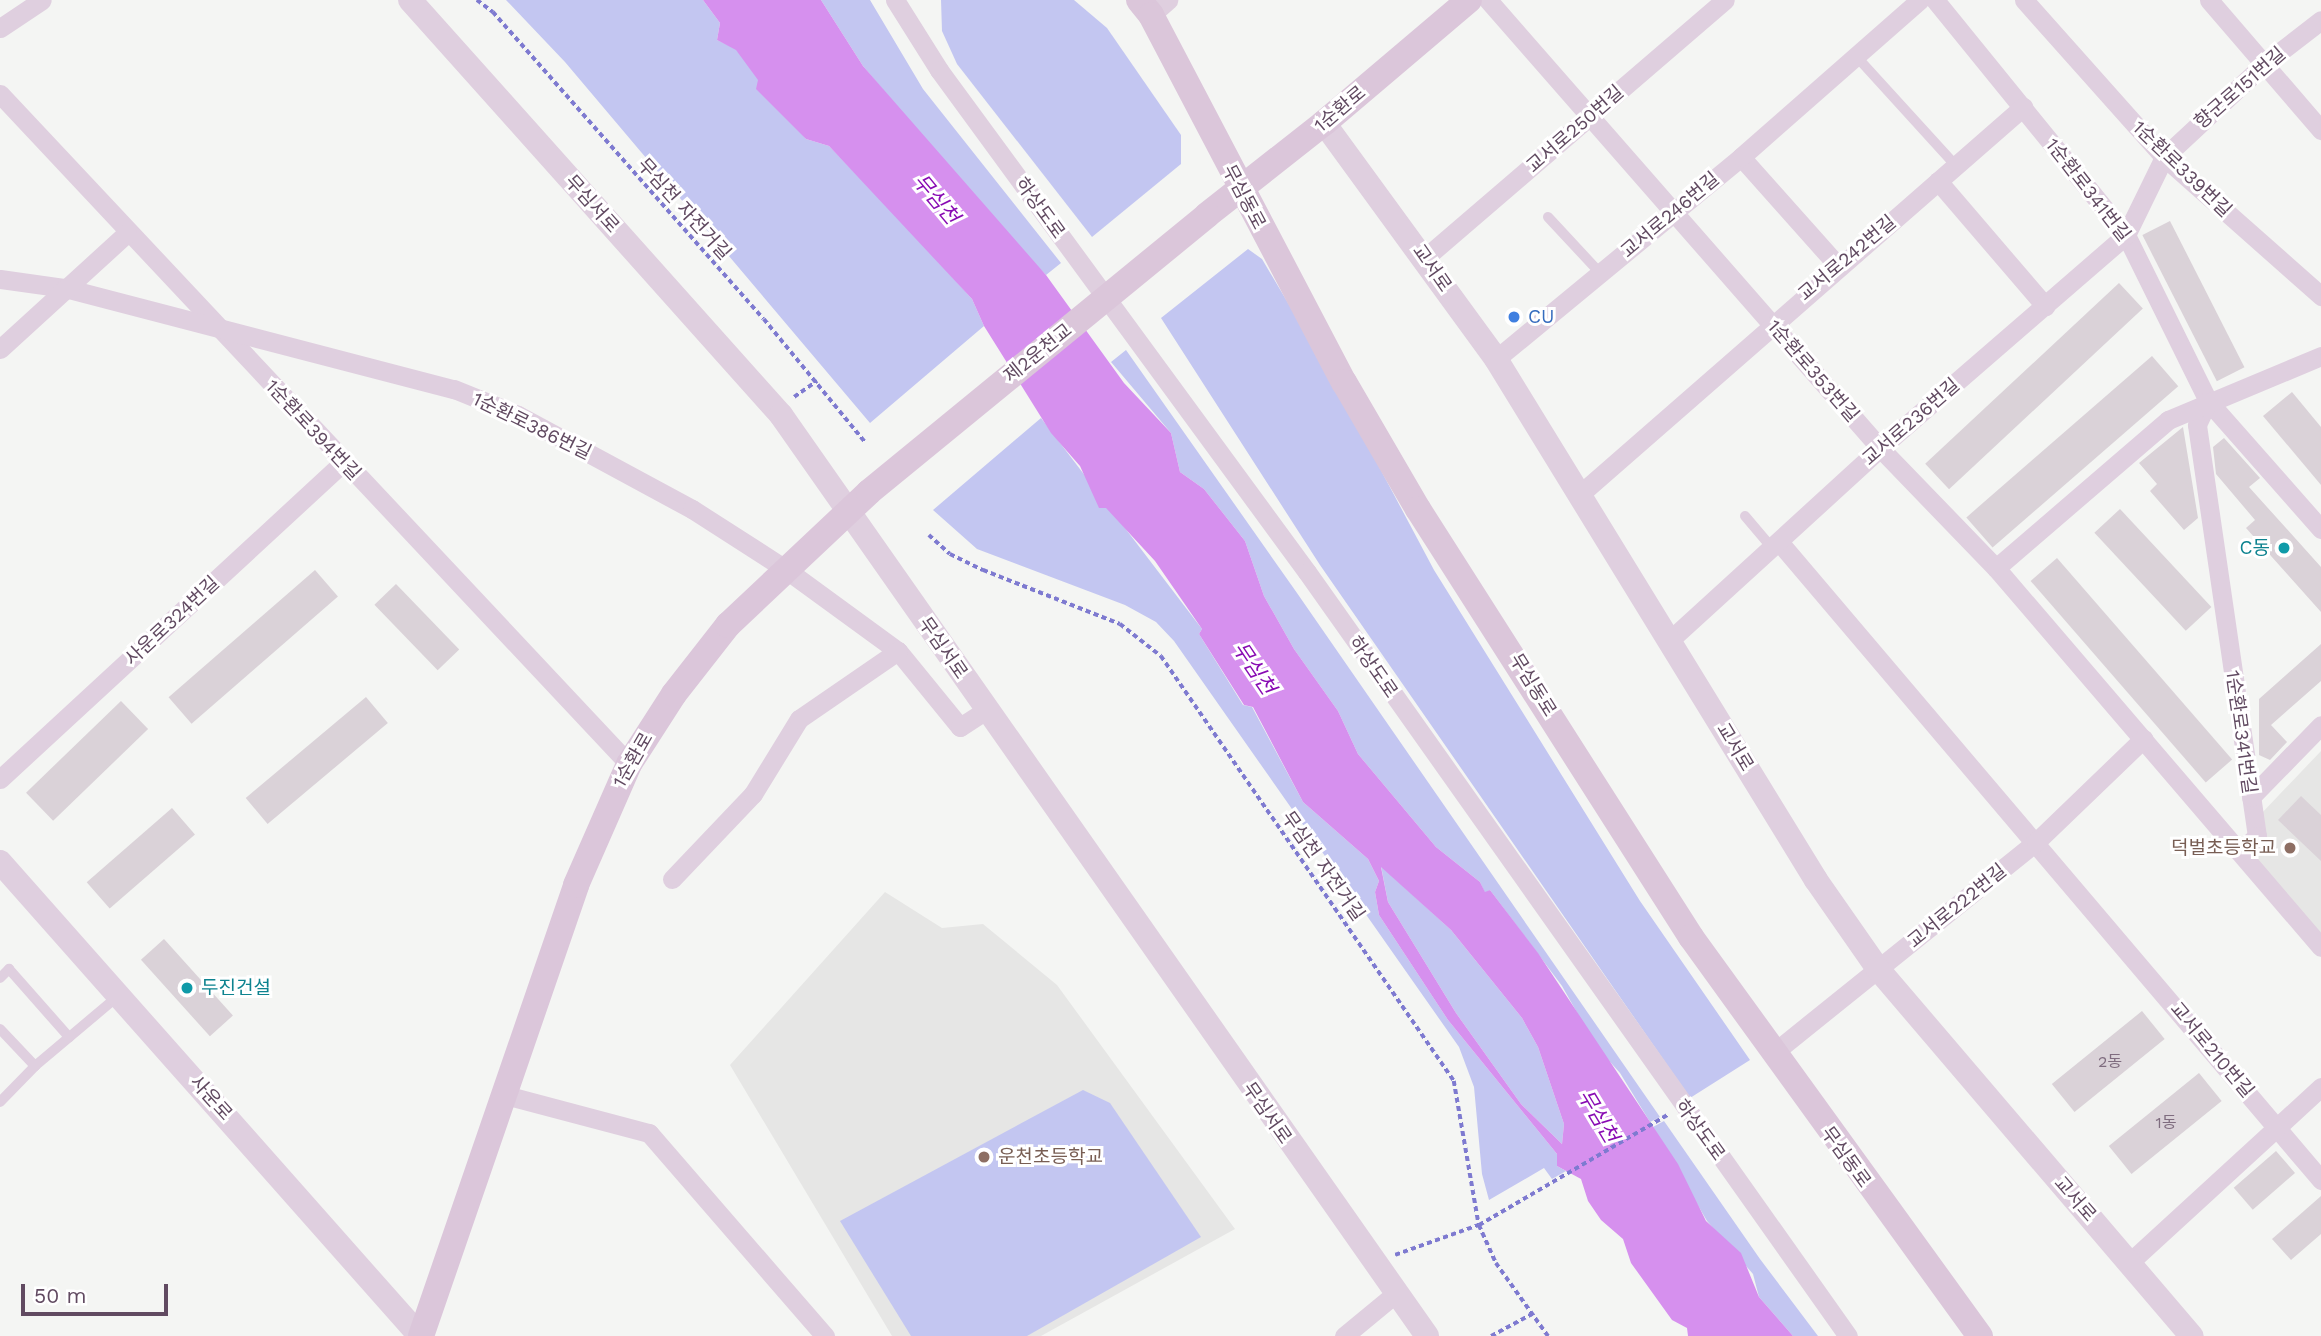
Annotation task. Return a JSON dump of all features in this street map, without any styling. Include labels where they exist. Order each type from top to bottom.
[{"type":"main road","name":"1순환로","points":[[1207,215],[1324,124],[1469,0]]},
{"type":"main road","name":"무심동로","points":[[1153,5],[1239,189],[1418,509],[1691,937],[1772,1054],[1980,1336]]},
{"type":"main road","name":"제2운천교","points":[[869,492],[1207,215]]},
{"type":"main road","name":"1순환로","points":[[421,1336],[576,885],[629,764],[674,694],[728,625],[785,568],[869,492]]},
{"type":"street","points":[[0,27],[42,0]]},
{"type":"street","name":"무심서로","points":[[410,0],[781,415],[1376,1267],[1427,1336]]},
{"type":"street","name":"하상도로","points":[[895,0],[939,70],[1307,572],[1848,1336]]},
{"type":"street","name":"1순환로353번길","points":[[1488,0],[1672,214],[1880,448],[1996,568],[2321,947]]},
{"type":"street","name":"교서로250번길","points":[[1426,257],[1725,0]]},
{"type":"street","name":"교서로246번길","points":[[1496,359],[1741,157],[1920,0]]},
{"type":"street","name":"1순환로341번길","points":[[1935,0],[2126,235],[2207,401],[2321,529]]},
{"type":"street","name":"1순환로339번길","points":[[2024,0],[2164,157],[2321,296]]},
{"type":"street","points":[[2209,0],[2321,130]]},
{"type":"street","name":"향군로151번길","points":[[2126,235],[2164,157],[2263,65],[2321,20]]},
{"type":"street","name":"1순환로394번길","points":[[0,94],[216,328],[629,764]]},
{"type":"street","name":"교서로242번길","points":[[1579,495],[1771,323],[2023,107]]},
{"type":"street","name":"교서로","points":[[1324,124],[1426,257],[1496,359],[1816,880],[1878,969],[2192,1336]]},
{"type":"street","points":[[1741,157],[1838,266]]},
{"type":"street","points":[[1938,181],[2045,306]]},
{"type":"street","points":[[0,349],[127,233]]},
{"type":"street","name":"교서로236번길","points":[[1670,640],[1776,546],[1880,448],[2126,235]]},
{"type":"street","name":"1순환로386번길","points":[[0,279],[65,288],[454,389],[517,415],[692,509],[785,568],[898,652],[960,727],[986,710]]},
{"type":"street","points":[[1996,568],[2168,419],[2321,356]]},
{"type":"street","name":"1순환로341번길","points":[[2207,401],[2197,425],[2257,836],[2241,851]]},
{"type":"street","name":"사운로324번길","points":[[0,779],[343,461]]},
{"type":"street","points":[[1776,546],[1909,694],[2036,842]]},
{"type":"street","points":[[672,879],[753,794],[799,719],[898,652]]},
{"type":"street","points":[[2251,797],[2321,725]]},
{"type":"street","name":"교서로222번길","points":[[1772,1054],[2036,842],[2143,739]]},
{"type":"street","name":"교서로210번길","points":[[2036,842],[2321,1180]]},
{"type":"street","name":"사운로","points":[[0,862],[421,1336]]},
{"type":"street","points":[[2130,1262],[2321,1087]]},
{"type":"street","points":[[505,1096],[649,1133],[825,1336]]},
{"type":"street","points":[[1344,1336],[1395,1294]]},
{"type":"lane","points":[[1856,56],[1956,166]]},
{"type":"lane","points":[[1548,217],[1600,273]]},
{"type":"lane","points":[[1745,516],[1776,546]]},
{"type":"lane","points":[[0,978],[9,969],[69,1037]]},
{"type":"lane","points":[[0,1102],[38,1063],[119,995]]},
{"type":"lane","points":[[0,1029],[38,1063]]},
{"type":"path","name":"무심천 자전거길","points":[[477,0],[493,12],[817,381],[865,442]]},
{"type":"path","points":[[794,397],[817,381]]},
{"type":"path","name":"무심천 자전거길","points":[[929,536],[950,554],[983,570],[1120,624],[1161,656],[1454,1082],[1479,1225],[1496,1263],[1548,1336]]},
{"type":"path","points":[[1376,1267],[1407,1249],[1479,1225],[1667,1115]]},
{"type":"path","points":[[1491,1336],[1532,1314]]},
{"type":"shaded area","points":[[506,0],[703,0],[720,23],[717,40],[736,49],[806,139],[829,146],[909,229],[972,299],[984,326],[870,423],[565,62]]},
{"type":"shaded area","points":[[821,0],[870,0],[923,89],[1061,263],[1046,275],[997,225],[863,66]]},
{"type":"shaded area","points":[[941,0],[1074,0],[1107,28],[1181,135],[1181,164],[1092,237],[957,64],[942,31]]},
{"type":"shaded area","points":[[1248,249],[1262,259],[1326,367],[1434,570],[1640,901],[1750,1060],[1690,1098],[1320,565],[1161,318]]},
{"type":"shaded area","points":[[1126,350],[1660,1117],[1650,1122],[1620,1073],[1596,1046],[1562,986],[1490,890],[1485,893],[1480,882],[1436,847],[1358,754],[1338,711],[1294,649],[1264,596],[1245,541],[1204,489],[1180,472],[1171,433],[1111,362]]},
{"type":"shaded area","points":[[1041,418],[1202,629],[1199,634],[1243,705],[1252,707],[1303,802],[1368,859],[1379,881],[1375,892],[1379,915],[1448,1020],[1557,1154],[1557,1166],[1566,1171],[1552,1179],[1544,1168],[1489,1200],[1482,1174],[1474,1087],[1459,1047],[1174,641],[1156,622],[1125,605],[977,549],[933,510]]},
{"type":"shaded area","name":"덕벌초등학교","points":[[2321,751],[2321,936],[2252,855],[2264,840],[2260,815]]},
{"type":"shaded area","points":[[1381,866],[1451,930],[1522,1018],[1538,1047],[1564,1124],[1562,1144],[1521,1104],[1456,1013],[1388,902]]},
{"type":"shaded area","name":"운천초등학교","points":[[885,892],[942,928],[983,924],[1057,985],[1235,1229],[1041,1336],[892,1336],[730,1065]]},
{"type":"shaded area","points":[[1083,1090],[1110,1103],[1201,1237],[1027,1336],[911,1336],[840,1221]]},
{"type":"shaded area","points":[[1664,1121],[1760,1259],[1818,1336],[1793,1336],[1759,1297],[1753,1274],[1707,1221],[1653,1127]]},
{"type":"water","name":"무심천","points":[[703,0],[821,0],[863,66],[1046,275],[1124,383],[1171,433],[1180,472],[1204,489],[1245,541],[1264,596],[1294,649],[1338,711],[1358,754],[1436,847],[1480,882],[1485,892],[1490,890],[1538,953],[1678,1164],[1706,1221],[1741,1253],[1759,1297],[1793,1336],[1688,1336],[1687,1328],[1672,1320],[1631,1263],[1623,1239],[1601,1220],[1588,1201],[1581,1179],[1557,1166],[1557,1154],[1448,1020],[1379,915],[1375,892],[1379,881],[1368,859],[1303,802],[1253,707],[1244,705],[1199,634],[1202,629],[1155,561],[1106,508],[1099,508],[1080,466],[1051,433],[984,326],[972,299],[829,146],[806,139],[756,89],[758,80],[736,50],[717,40],[720,23]],"holes":[[[1381,867],[1451,930],[1522,1018],[1538,1047],[1564,1124],[1562,1144],[1521,1104],[1456,1013],[1388,902]]]},
{"type":"building","points":[[2170,221],[2244,367],[2217,381],[2142,235]]},
{"type":"building","points":[[2119,283],[2143,309],[1949,489],[1925,464]]},
{"type":"building","points":[[2152,356],[2178,386],[1993,548],[1966,517]]},
{"type":"building","points":[[2292,392],[2321,427],[2321,485],[2263,416]]},
{"type":"building","points":[[2183,427],[2198,518],[2184,530],[2150,491],[2157,484],[2139,463]]},
{"type":"building","points":[[2224,438],[2260,478],[2249,487],[2321,567],[2321,612],[2246,528],[2255,520],[2216,474],[2213,447]]},
{"type":"building","points":[[2120,509],[2211,607],[2186,631],[2094,533]]},
{"type":"building","points":[[2057,558],[2232,760],[2206,782],[2031,581]]},
{"type":"building","points":[[315,570],[338,596],[192,724],[169,697]]},
{"type":"building","points":[[396,584],[459,649],[438,670],[374,605]]},
{"type":"building","points":[[2321,644],[2321,681],[2271,725],[2287,742],[2270,760],[2259,755],[2259,699]]},
{"type":"building","points":[[366,697],[388,723],[268,824],[246,798]]},
{"type":"building","points":[[121,701],[148,729],[53,821],[26,793]]},
{"type":"building","points":[[2301,796],[2321,815],[2321,861],[2278,820]]},
{"type":"building","points":[[172,808],[195,834],[110,909],[87,882]]},
{"type":"building","name":"두진건설","points":[[164,939],[233,1016],[210,1036],[141,960]]},
{"type":"building","points":[[2142,1011],[2165,1039],[2075,1112],[2052,1084]]},
{"type":"building","points":[[2199,1073],[2222,1101],[2132,1174],[2109,1146]]},
{"type":"building","points":[[2276,1151],[2295,1173],[2253,1210],[2234,1188]]},
{"type":"building","points":[[2321,1196],[2321,1234],[2291,1260],[2272,1239]]},
{"type":"place","name":"CU","points":[[1514,317]]},
{"type":"place","name":"C동","points":[[2284,548]]},
{"type":"place","name":"덕벌초등학교","points":[[2290,848]]},
{"type":"place","name":"두진건설","points":[[187,988]]},
{"type":"place","name":"운천초등학교","points":[[984,1157]]}]
